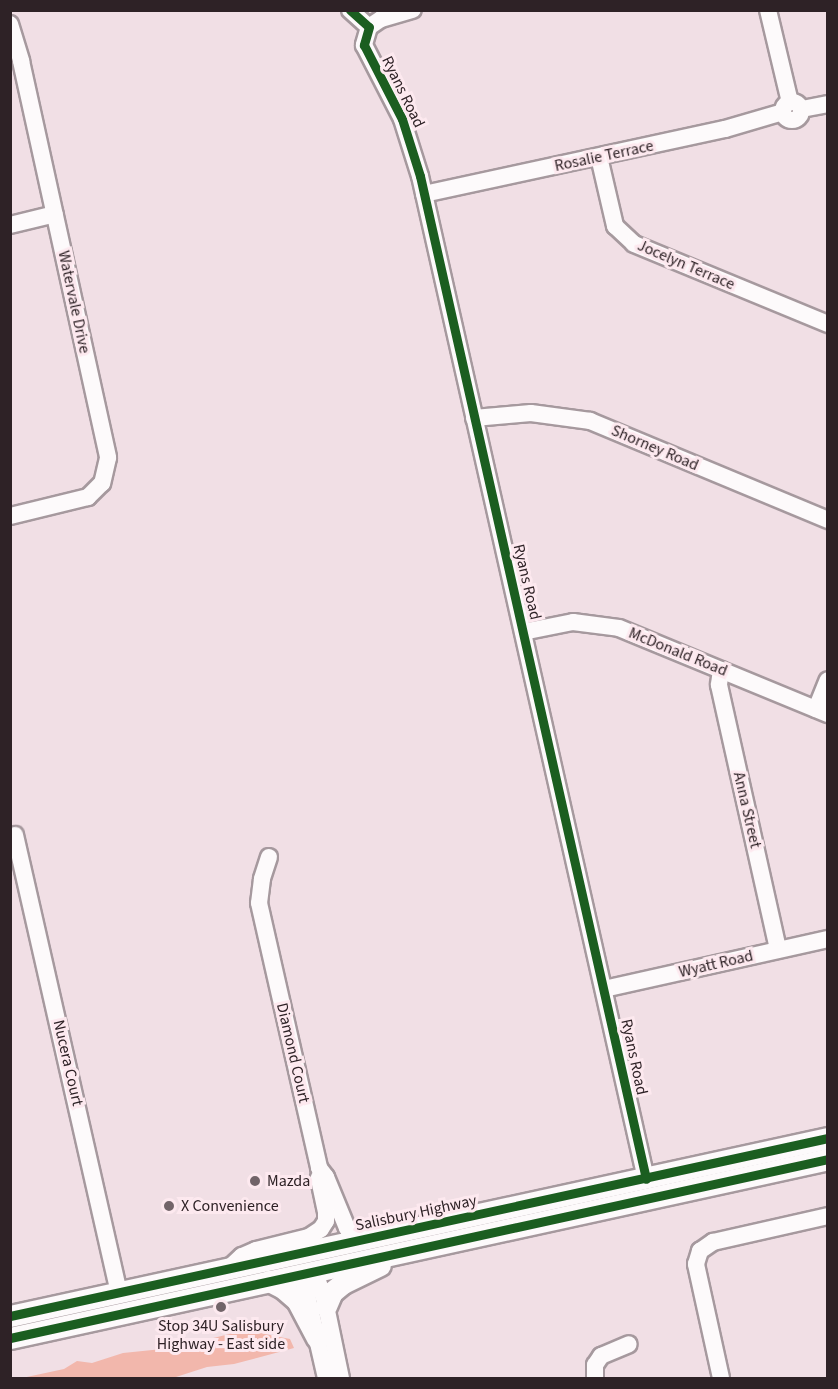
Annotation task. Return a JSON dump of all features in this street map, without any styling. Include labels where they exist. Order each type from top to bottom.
[{"type":"main road","name":"Salisbury Highway","points":[[10,1338],[401,1253],[827,1145]]},
{"type":"main road","name":"Salisbury Highway","points":[[10,1316],[358,1240],[648,1189]]},
{"type":"main road","points":[[182,1278],[221,1280],[295,1265],[309,1273],[332,1246]]},
{"type":"main road","points":[[326,1306],[332,1292],[343,1283],[364,1275],[401,1253]]},
{"type":"main road","points":[[269,1281],[283,1288],[297,1300],[317,1338]]},
{"type":"street","points":[[350,10],[369,27],[381,19],[413,10]]},
{"type":"street","points":[[768,10],[791,108]]},
{"type":"street","name":"Watervale Drive","points":[[10,24],[21,61],[108,455],[107,470],[102,483],[88,497],[10,516]]},
{"type":"street","name":"Ryans Road","points":[[369,27],[364,45],[402,119],[424,194],[648,1189]]},
{"type":"street","name":"Rosalie Terrace","points":[[424,194],[725,129],[791,108],[828,104]]},
{"type":"street","name":"Jocelyn Terrace","points":[[599,157],[615,226],[634,244],[828,324]]},
{"type":"street","points":[[10,225],[55,214]]},
{"type":"street","name":"Shorney Road","points":[[474,418],[531,413],[590,421],[828,520]]},
{"type":"street","name":"McDonald Road","points":[[523,632],[573,622],[619,628],[822,711]]},
{"type":"street","name":"Anna Street","points":[[721,670],[719,685],[778,950]]},
{"type":"street","points":[[822,711],[828,680]]},
{"type":"street","name":"Nucera Court","points":[[15,835],[119,1291]]},
{"type":"street","name":"Diamond Court","points":[[269,857],[262,879],[259,903],[319,1168],[326,1177],[347,1228],[358,1240]]},
{"type":"street","name":"Wyatt Road","points":[[604,989],[828,939]]},
{"type":"street","points":[[229,1268],[242,1256],[256,1250],[309,1237],[321,1229],[326,1221],[326,1212],[319,1168]]},
{"type":"street","points":[[721,1378],[696,1265],[700,1251],[712,1242],[828,1216]]},
{"type":"street","points":[[326,1378],[305,1286],[309,1273],[318,1281],[326,1306],[341,1378]]},
{"type":"street","points":[[595,1378],[595,1365],[601,1356],[629,1344]]},
{"type":"shaded area","points":[[238,1332],[255,1332],[290,1339],[294,1348],[234,1364],[207,1367],[176,1377],[22,1378],[64,1369],[77,1361],[92,1363],[123,1353],[172,1348]]},
{"type":"cycle path","points":[[350,10],[369,27],[364,45],[402,119],[420,176],[646,1179]]},
{"type":"cycle path","points":[[10,1316],[828,1138]]},
{"type":"cycle path","points":[[10,1338],[828,1159]]},
{"type":"place","name":"Mazda","points":[[255,1181]]},
{"type":"place","name":"X Convenience","points":[[169,1206]]},
{"type":"place","name":"Stop 34U Salisbury Highway - East side","points":[[221,1307]]}]
